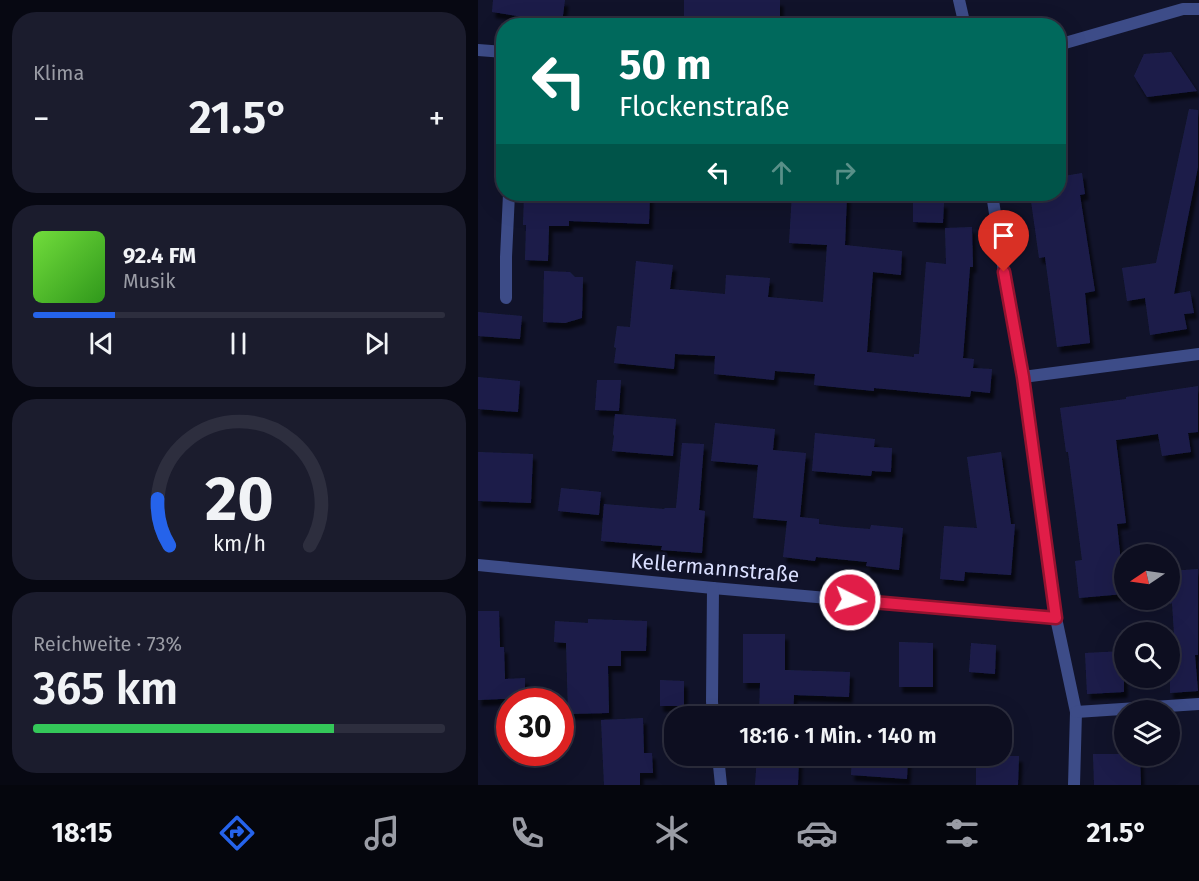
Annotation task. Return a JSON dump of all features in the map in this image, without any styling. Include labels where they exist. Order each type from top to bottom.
[{"type":"street","points":[[959,0],[963,18]]},
{"type":"street","points":[[1066,42],[1183,5],[1198,9]]},
{"type":"street","points":[[478,50],[496,51]]},
{"type":"street","points":[[506,298],[509,201]]},
{"type":"street","points":[[993,201],[1023,377],[1056,618],[1075,712],[1074,785]]},
{"type":"street","points":[[1023,377],[1198,354]]},
{"type":"street","name":"Kellermannstraße","points":[[478,565],[1056,618]]},
{"type":"street","points":[[712,588],[712,706]]},
{"type":"street","points":[[1075,712],[1198,704]]},
{"type":"street","points":[[719,766],[721,785]]},
{"type":"building","points":[[493,0],[565,0],[563,18],[530,18],[492,12]]},
{"type":"building","points":[[684,0],[780,0],[780,18],[684,18]]},
{"type":"building","points":[[1171,52],[1197,91],[1147,97],[1134,76],[1144,54]]},
{"type":"building","points":[[1189,109],[1198,110],[1198,167],[1174,294],[1190,291],[1194,313],[1184,314],[1187,329],[1150,335],[1145,298],[1127,301],[1122,268],[1156,263]]},
{"type":"building","points":[[1082,173],[1085,194],[1080,195],[1095,291],[1085,293],[1090,343],[1057,347],[1045,257],[1039,258],[1031,201],[1066,201],[1066,176]]},
{"type":"building","points":[[524,201],[650,201],[649,224],[569,221],[569,226],[549,226],[548,261],[525,260],[526,225],[523,225]]},
{"type":"building","points":[[792,201],[847,201],[845,245],[902,251],[901,275],[873,272],[867,352],[914,357],[914,354],[919,354],[926,262],[946,264],[945,228],[972,227],[973,267],[970,267],[963,358],[974,359],[973,368],[992,369],[990,393],[971,391],[970,397],[814,385],[815,374],[775,371],[774,380],[714,374],[715,356],[675,354],[674,369],[614,363],[617,326],[630,327],[636,261],[673,265],[670,289],[725,294],[726,275],[770,278],[768,297],[823,302],[827,245],[789,243]]},
{"type":"building","points":[[913,202],[944,202],[943,223],[913,222]]},
{"type":"building","points":[[544,271],[570,272],[575,277],[583,277],[582,318],[565,323],[543,322]]},
{"type":"building","points":[[478,312],[522,316],[520,339],[478,336]]},
{"type":"building","points":[[478,377],[520,381],[518,412],[478,409]]},
{"type":"building","points":[[597,380],[621,380],[619,411],[595,410]]},
{"type":"building","points":[[1198,386],[1198,432],[1188,433],[1191,452],[1162,456],[1158,434],[1116,440],[1126,523],[1117,524],[1119,544],[1114,544],[1114,595],[1079,598],[1075,561],[1082,560],[1060,408],[1126,399],[1126,397]]},
{"type":"building","points":[[615,414],[676,419],[673,456],[612,451]]},
{"type":"building","points":[[715,423],[775,429],[773,450],[806,453],[800,517],[819,519],[819,524],[844,527],[870,529],[871,525],[903,528],[899,570],[866,566],[867,562],[816,557],[815,561],[783,557],[787,521],[753,518],[758,465],[711,461]]},
{"type":"building","points":[[815,433],[875,439],[874,447],[892,448],[891,472],[872,471],[871,476],[812,471]]},
{"type":"building","points":[[682,443],[704,444],[699,510],[705,511],[702,553],[661,550],[662,546],[601,541],[604,504],[676,508]]},
{"type":"building","points":[[478,452],[533,454],[531,503],[478,501]]},
{"type":"building","points":[[1001,452],[1011,524],[1015,524],[1011,575],[965,572],[964,581],[940,579],[944,526],[977,528],[967,457]]},
{"type":"building","points":[[561,488],[601,492],[599,515],[558,511]]},
{"type":"building","points":[[1198,569],[1198,655],[1195,655],[1198,691],[1170,693],[1170,688],[1180,688],[1180,622],[1173,622],[1172,610],[1180,610],[1180,570]]},
{"type":"building","points":[[478,611],[499,611],[500,647],[504,647],[505,679],[525,678],[525,688],[496,688],[496,699],[478,700]]},
{"type":"building","points":[[588,619],[647,621],[646,651],[621,651],[621,666],[608,666],[609,713],[574,714],[574,688],[567,688],[566,643],[554,642],[555,621],[588,623]]},
{"type":"building","points":[[743,634],[785,634],[785,670],[850,672],[849,697],[794,695],[794,706],[759,706],[760,683],[743,683]]},
{"type":"building","points":[[899,642],[933,643],[933,687],[899,687]]},
{"type":"building","points":[[971,643],[996,645],[995,674],[969,672]]},
{"type":"building","points":[[1114,652],[1114,688],[1124,688],[1124,692],[1087,694],[1085,653]]},
{"type":"building","points":[[660,680],[684,681],[684,706],[660,706]]},
{"type":"building","points":[[643,718],[644,753],[652,753],[653,773],[640,773],[640,785],[604,785],[601,720]]},
{"type":"building","points":[[1093,754],[1114,754],[1114,766],[1140,766],[1141,785],[1094,785]]},
{"type":"building","points":[[1012,756],[1019,756],[1018,785],[976,785],[976,766],[1012,766]]},
{"type":"building","points":[[756,766],[799,766],[798,785],[755,785]]},
{"type":"building","points":[[851,766],[908,766],[907,779],[851,775]]},
{"type":"route","points":[[850,600],[1056,618],[1023,377],[1004,272]]}]
